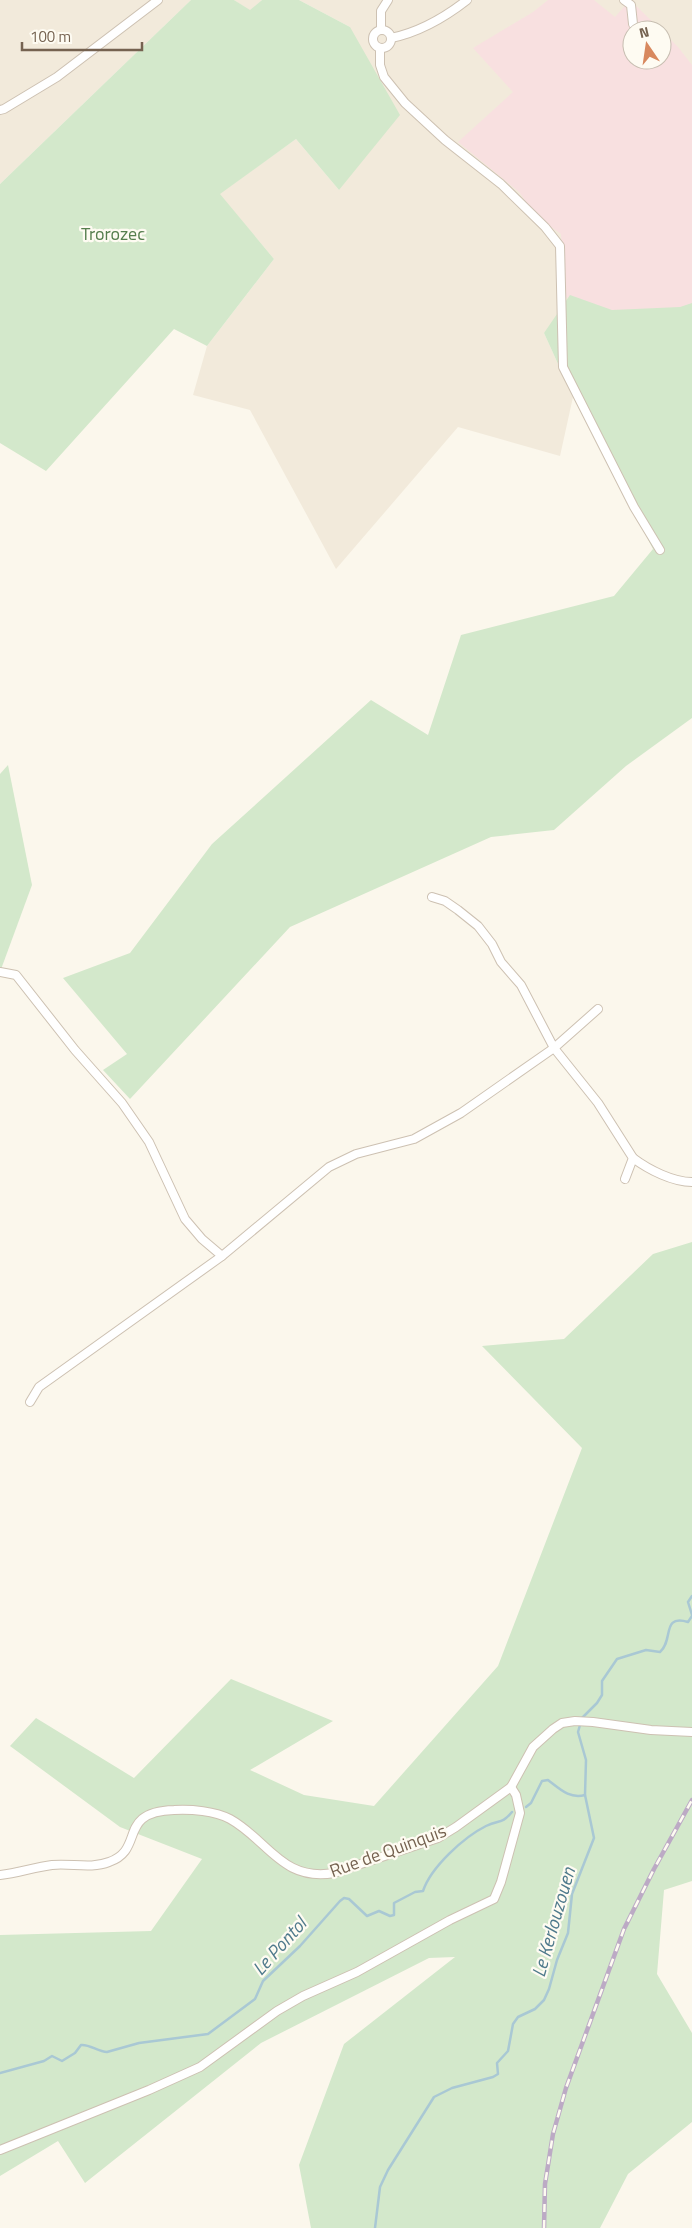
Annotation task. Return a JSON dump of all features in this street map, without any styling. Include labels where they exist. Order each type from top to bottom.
[{"type":"street","points":[[0,110],[4,110],[57,77],[158,0]]},
{"type":"street","points":[[380,30],[381,11],[388,0]]},
{"type":"street","points":[[391,38],[411,34],[424,28],[467,0]]},
{"type":"street","points":[[624,0],[631,5],[633,20]]},
{"type":"street","points":[[380,30],[388,32],[391,38],[387,46],[380,48],[375,45],[372,38],[375,32],[380,30]]},
{"type":"street","points":[[380,48],[380,65],[384,76],[405,103],[445,140],[501,184],[545,227],[560,246],[563,367],[634,507],[660,550]]},
{"type":"street","points":[[432,897],[445,902],[478,926],[492,944],[502,962],[521,985],[554,1048],[598,1103],[634,1158],[653,1170],[684,1182],[692,1182]]},
{"type":"street","points":[[0,972],[16,975],[75,1050],[122,1103],[149,1142],[185,1219],[202,1239],[222,1256]]},
{"type":"street","points":[[30,1402],[39,1387],[222,1256],[329,1167],[356,1154],[414,1139],[461,1113],[554,1048],[598,1009]]},
{"type":"street","points":[[625,1179],[634,1158]]},
{"type":"street","points":[[0,2150],[200,2067],[240,2037],[303,1996],[357,1972],[450,1920],[494,1899],[501,1882],[520,1813],[516,1795],[511,1787],[533,1747],[562,1723],[576,1721],[592,1722],[652,1730],[692,1732]]},
{"type":"street","name":"Rue de Quinquis","points":[[0,1875],[54,1865],[91,1865],[110,1862],[119,1858],[131,1841],[138,1822],[143,1816],[153,1812],[175,1810],[201,1811],[230,1819],[286,1865],[306,1873],[324,1875],[438,1838],[511,1787]]},
{"type":"shaded area","points":[[0,0],[191,0],[0,184]]},
{"type":"shaded area","points":[[234,0],[262,0],[250,11]]},
{"type":"shaded area","points":[[299,0],[692,0],[692,303],[544,333],[573,397],[560,456],[458,427],[336,569],[250,410],[193,395],[207,346],[274,259],[219,194],[296,139],[339,190],[350,27]]},
{"type":"shaded area","points":[[548,0],[594,0],[615,17],[630,0],[651,20],[622,20],[622,70],[672,70],[672,41],[692,65],[692,311],[597,313],[577,306],[564,295],[561,234],[537,217],[519,192],[458,142],[513,92],[473,48],[533,12]]},
{"type":"green space","name":"Trorozec","points":[[191,0],[234,0],[250,10],[262,0],[299,0],[350,27],[400,115],[339,190],[296,139],[220,194],[274,259],[207,346],[174,329],[46,471],[0,443],[0,184]]},
{"type":"green space","points":[[570,295],[612,310],[680,307],[692,303],[692,718],[626,766],[554,830],[491,837],[290,927],[130,1099],[103,1070],[127,1054],[63,978],[130,953],[212,844],[371,700],[428,735],[461,635],[614,596],[653,549],[573,397],[544,333]]},
{"type":"green space","points":[[8,765],[32,885],[0,972],[0,774]]},
{"type":"green space","points":[[692,1242],[692,1881],[664,1890],[657,1974],[692,2033],[692,2122],[628,2174],[600,2228],[311,2228],[299,2165],[344,2044],[455,1957],[429,1958],[261,2043],[85,2183],[58,2141],[0,2176],[0,1935],[151,1931],[202,1859],[120,1827],[10,1746],[36,1718],[134,1778],[231,1679],[333,1721],[250,1770],[304,1795],[374,1806],[498,1666],[582,1448],[482,1346],[564,1339],[653,1254]]},
{"type":"waterway","name":"Le Kerlouzouen","points":[[692,1596],[688,1602],[692,1615]]},
{"type":"waterway","name":"Le Kerlouzouen","points":[[375,2228],[380,2187],[388,2170],[434,2097],[452,2088],[498,2074],[497,2063],[508,2051],[513,2024],[518,2017],[535,2009],[544,2000],[549,1989],[557,1960],[568,1933],[572,1894],[594,1838],[585,1795],[586,1760],[578,1732],[582,1718],[602,1695],[602,1681],[617,1659],[646,1650],[660,1652],[664,1647],[671,1625],[680,1620],[688,1622],[692,1616]]},
{"type":"waterway","name":"Le Pontol","points":[[526,1807],[531,1803],[542,1781],[548,1780],[561,1790],[574,1796],[585,1795]]},
{"type":"waterway","name":"Le Pontol","points":[[0,2073],[44,2061],[52,2056],[62,2061],[75,2053],[81,2045],[107,2052],[139,2043],[208,2034],[255,1999],[263,1981],[300,1946],[344,1898],[349,1899],[367,1916],[379,1911],[390,1916],[394,1915],[394,1903],[415,1892],[423,1891],[433,1872],[468,1837],[486,1826],[505,1819],[512,1812]]},
{"type":"railway","points":[[544,2228],[545,2184],[553,2134],[566,2088],[624,1929],[692,1800]]}]
